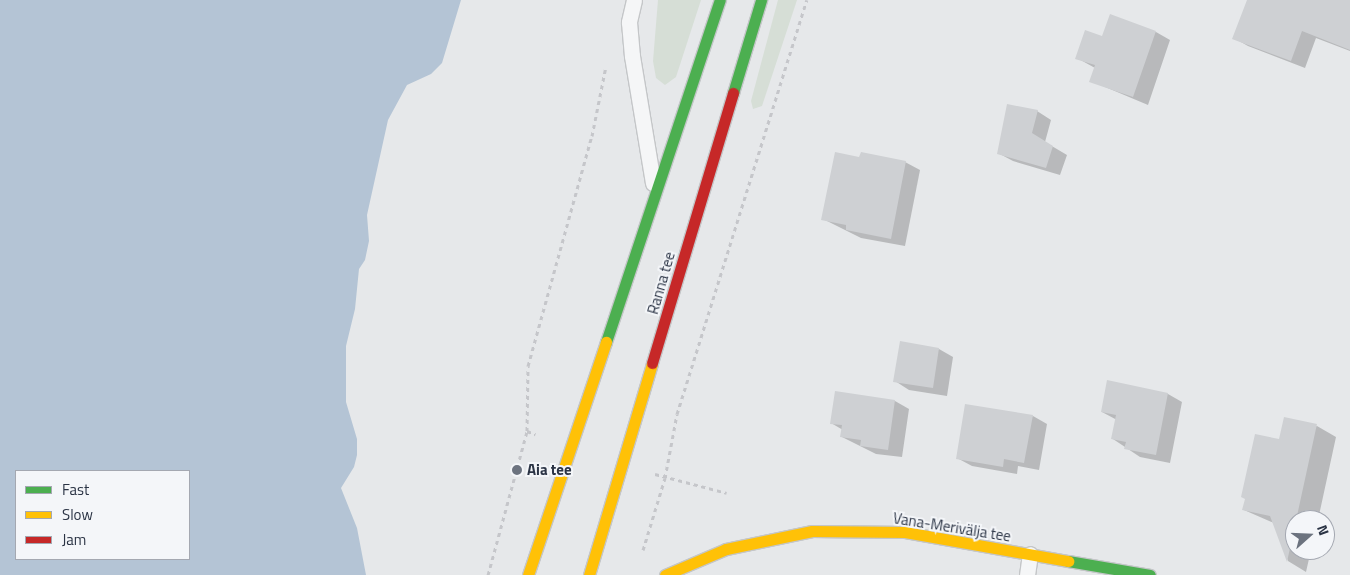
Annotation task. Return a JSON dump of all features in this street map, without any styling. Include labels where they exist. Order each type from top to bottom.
[{"type":"main road","points":[[530,571],[654,190],[720,0]]},
{"type":"main road","name":"Ranna tee","points":[[589,575],[761,0]]},
{"type":"main road","name":"Vana-Merivälja tee","points":[[665,575],[726,549],[812,531],[905,532],[1150,575]]},
{"type":"lane","points":[[634,0],[629,22],[632,56],[654,190]]},
{"type":"lane","points":[[1027,575],[1030,554]]},
{"type":"path","points":[[642,557],[665,478],[677,414],[807,0]]},
{"type":"path","points":[[488,575],[527,431],[528,366],[592,136],[608,58]]},
{"type":"path","points":[[527,431],[535,434]]},
{"type":"path","points":[[655,474],[727,493]]},
{"type":"shaded area","points":[[658,0],[701,0],[676,77],[665,85],[656,78],[653,61]]},
{"type":"shaded area","points":[[778,0],[797,0],[762,106],[753,109],[751,101]]},
{"type":"water","points":[[0,0],[461,0],[442,63],[431,74],[407,85],[388,120],[367,215],[369,241],[365,260],[359,269],[355,309],[346,346],[346,402],[357,439],[357,455],[354,467],[341,488],[357,528],[366,575],[0,575]]},
{"type":"building","points":[[1247,0],[1350,0],[1350,50],[1302,31],[1291,61],[1232,39]]},
{"type":"building","points":[[1110,14],[1156,31],[1133,97],[1089,82],[1095,65],[1075,59],[1085,30],[1102,36]]},
{"type":"building","points":[[1007,104],[1038,110],[1032,133],[1053,146],[1046,168],[997,154]]},
{"type":"building","points":[[835,152],[859,157],[861,152],[906,161],[891,239],[846,230],[846,225],[821,220]]},
{"type":"building","points":[[900,341],[939,348],[933,388],[893,382]]},
{"type":"building","points":[[1107,380],[1168,393],[1156,455],[1124,449],[1126,442],[1111,439],[1116,415],[1101,412]]},
{"type":"building","points":[[835,391],[895,400],[888,450],[860,446],[861,440],[840,437],[842,425],[830,424]]},
{"type":"building","points":[[965,404],[1033,415],[1024,463],[1004,459],[1003,467],[956,459]]},
{"type":"building","points":[[1284,417],[1317,424],[1298,510],[1285,510],[1285,557],[1270,516],[1242,510],[1245,499],[1241,497],[1255,434],[1279,439]]},
{"type":"traffic: fast","points":[[606,342],[720,0]]},
{"type":"traffic: fast","points":[[733,93],[761,0]]},
{"type":"traffic: fast","points":[[1068,561],[1150,575]]},
{"type":"traffic: slow","points":[[528,575],[606,342]]},
{"type":"traffic: slow","points":[[589,575],[652,363]]},
{"type":"traffic: slow","points":[[665,575],[726,549],[812,531],[905,532],[1068,561]]},
{"type":"traffic: jam","points":[[652,363],[733,93]]},
{"type":"place","name":"Aia tee","points":[[517,470]]}]
